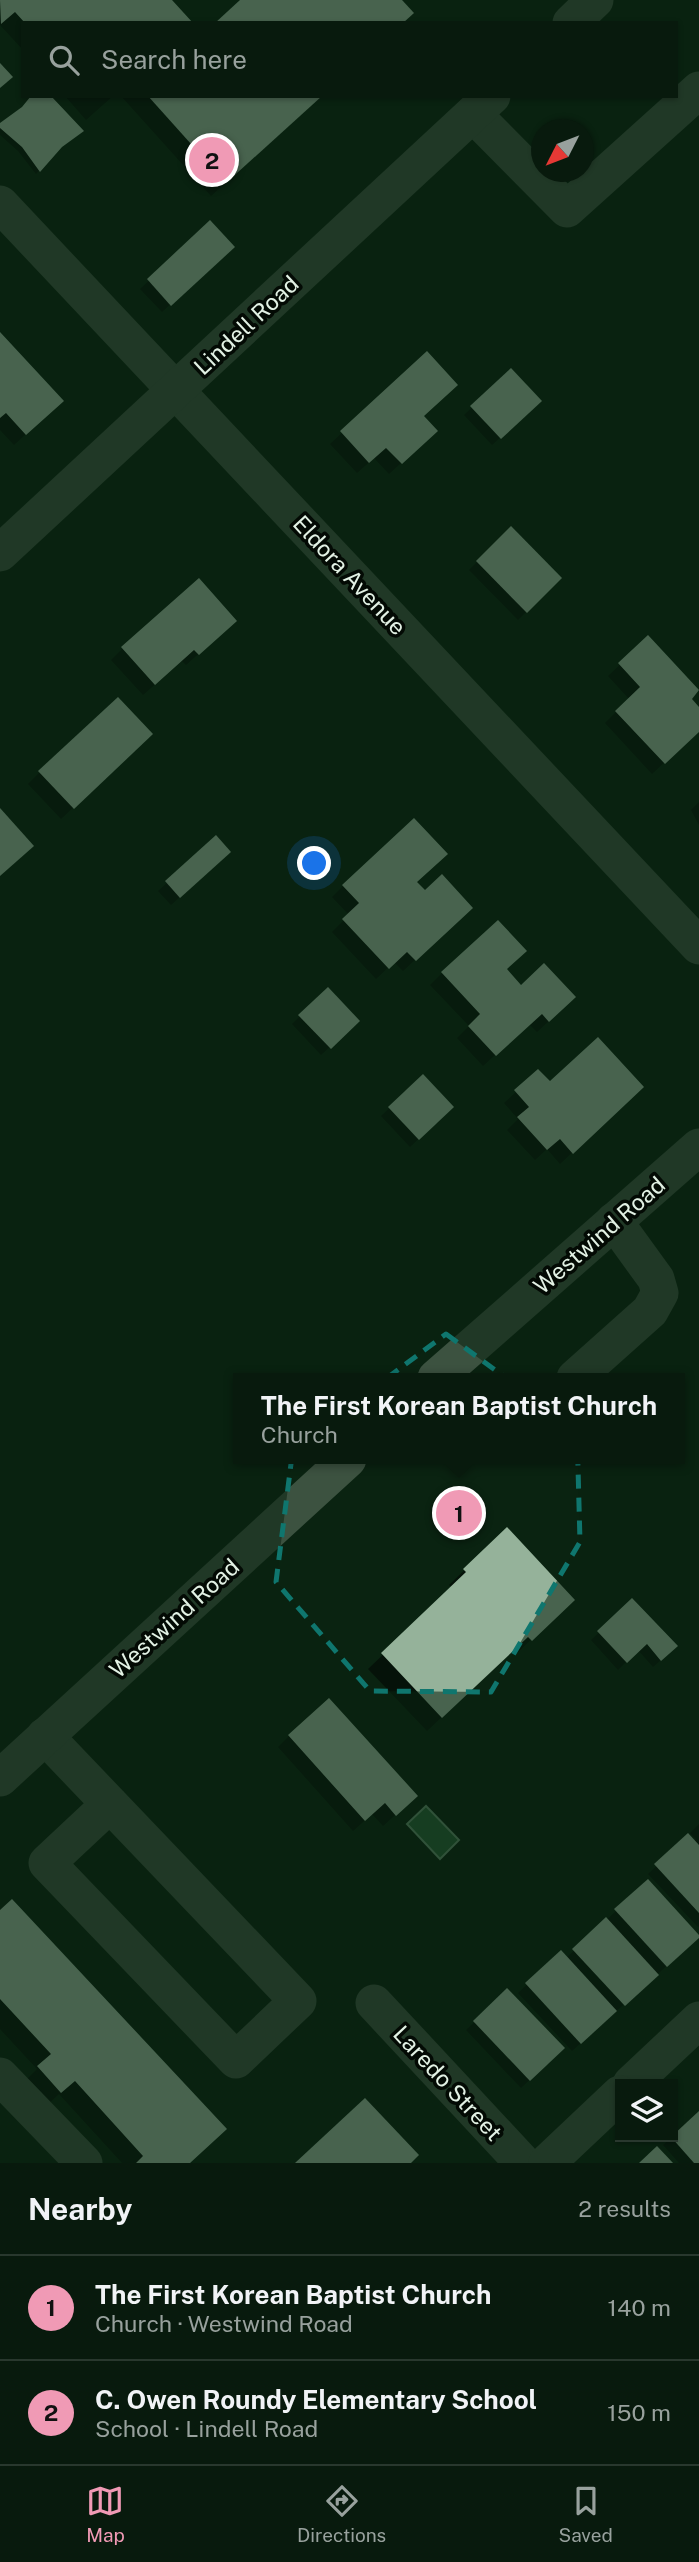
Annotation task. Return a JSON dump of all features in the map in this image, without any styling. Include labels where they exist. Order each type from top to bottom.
[{"type":"street","points":[[573,21],[595,0]]},
{"type":"street","points":[[483,105],[567,209],[699,90]]},
{"type":"street","name":"Lindell Road","points":[[0,554],[483,105]]},
{"type":"street","name":"Eldora Avenue","points":[[0,204],[699,946]]},
{"type":"street","name":"Westwind Road","points":[[458,1371],[614,1221],[699,1147]]},
{"type":"street","points":[[581,1373],[650,1311],[660,1293],[656,1279],[614,1221]]},
{"type":"street","name":"Westwind Road","points":[[0,1778],[343,1464]]},
{"type":"street","points":[[45,1736],[110,1804],[298,2001],[236,2060],[47,1863],[110,1804]]},
{"type":"street","name":"Laredo Street","points":[[374,2003],[523,2163]]},
{"type":"street","points":[[636,2079],[699,2020]]},
{"type":"street","points":[[0,2076],[84,2163]]},
{"type":"street","points":[[547,2163],[615,2099]]},
{"type":"highlighted area","points":[[446,1334],[577,1430],[580,1542],[491,1692],[370,1691],[276,1582],[293,1448]]},
{"type":"shaded area","points":[[426,1806],[459,1840],[440,1859],[407,1824]]},
{"type":"building","points":[[0,0],[172,0],[191,21],[23,21],[15,12],[1,24]]},
{"type":"building","points":[[240,0],[402,0],[414,13],[405,21],[217,21]]},
{"type":"building","points":[[0,63],[13,77],[0,88]]},
{"type":"building","points":[[29,98],[53,98],[84,131],[62,147],[40,172],[22,147],[0,128],[0,123]]},
{"type":"building","points":[[150,98],[320,98],[226,183]]},
{"type":"building","points":[[210,220],[235,247],[171,306],[147,279]]},
{"type":"building","points":[[0,332],[64,401],[26,435],[6,413],[0,418]]},
{"type":"building","points":[[427,351],[458,385],[424,416],[438,431],[402,464],[386,448],[369,463],[340,431]]},
{"type":"building","points":[[511,368],[542,401],[501,439],[470,406]]},
{"type":"building","points":[[511,526],[562,578],[527,613],[476,561]]},
{"type":"building","points":[[199,578],[237,621],[199,655],[194,650],[155,685],[121,647]]},
{"type":"building","points":[[648,635],[699,690],[692,699],[699,707],[699,732],[665,764],[615,711],[640,687],[618,663]]},
{"type":"building","points":[[118,697],[153,734],[74,809],[38,771]]},
{"type":"building","points":[[0,808],[34,846],[0,876]]},
{"type":"building","points":[[414,818],[448,854],[417,882],[425,890],[442,874],[473,908],[416,961],[407,952],[389,969],[342,919],[359,903],[342,885]]},
{"type":"building","points":[[216,835],[231,852],[180,898],[165,881]]},
{"type":"building","points":[[498,920],[527,951],[507,969],[521,985],[544,963],[576,997],[549,1022],[542,1014],[496,1056],[468,1026],[480,1014],[441,972]]},
{"type":"building","points":[[328,987],[360,1021],[331,1049],[298,1015]]},
{"type":"building","points":[[598,1037],[644,1087],[573,1154],[560,1139],[547,1150],[517,1117],[529,1107],[514,1090],[538,1069],[550,1081]]},
{"type":"building","points":[[423,1074],[454,1107],[419,1140],[388,1107]]},
{"type":"building","points":[[507,1527],[575,1600],[532,1641],[528,1637],[442,1718],[381,1653],[466,1572],[463,1569]]},
{"type":"building","points":[[632,1598],[678,1646],[661,1661],[647,1644],[627,1663],[597,1631]]},
{"type":"building","points":[[329,1698],[418,1796],[396,1816],[385,1803],[365,1821],[288,1735]]},
{"type":"building","points":[[688,1833],[699,1845],[699,1913],[654,1864]]},
{"type":"building","points":[[648,1879],[699,1935],[699,1938],[667,1967],[614,1909]]},
{"type":"building","points":[[12,1899],[227,2129],[190,2163],[136,2163],[143,2156],[75,2081],[61,2093],[37,2066],[51,2054],[0,1999],[0,1910]]},
{"type":"building","points":[[606,1917],[659,1975],[625,2006],[572,1949]]},
{"type":"building","points":[[561,1950],[617,2011],[581,2044],[525,1983]]},
{"type":"building","points":[[507,1988],[565,2048],[530,2081],[473,2021]]},
{"type":"building","points":[[365,2098],[419,2155],[411,2163],[295,2163]]},
{"type":"building","points":[[699,2111],[699,2163],[694,2163],[675,2142],[678,2142],[678,2130]]},
{"type":"building","points":[[657,2146],[673,2163],[639,2163]]},
{"type":"place","name":"C. Owen Roundy Elementary School","points":[[212,160]]},
{"type":"place","name":"The First Korean Baptist Church","points":[[459,1513]]}]
